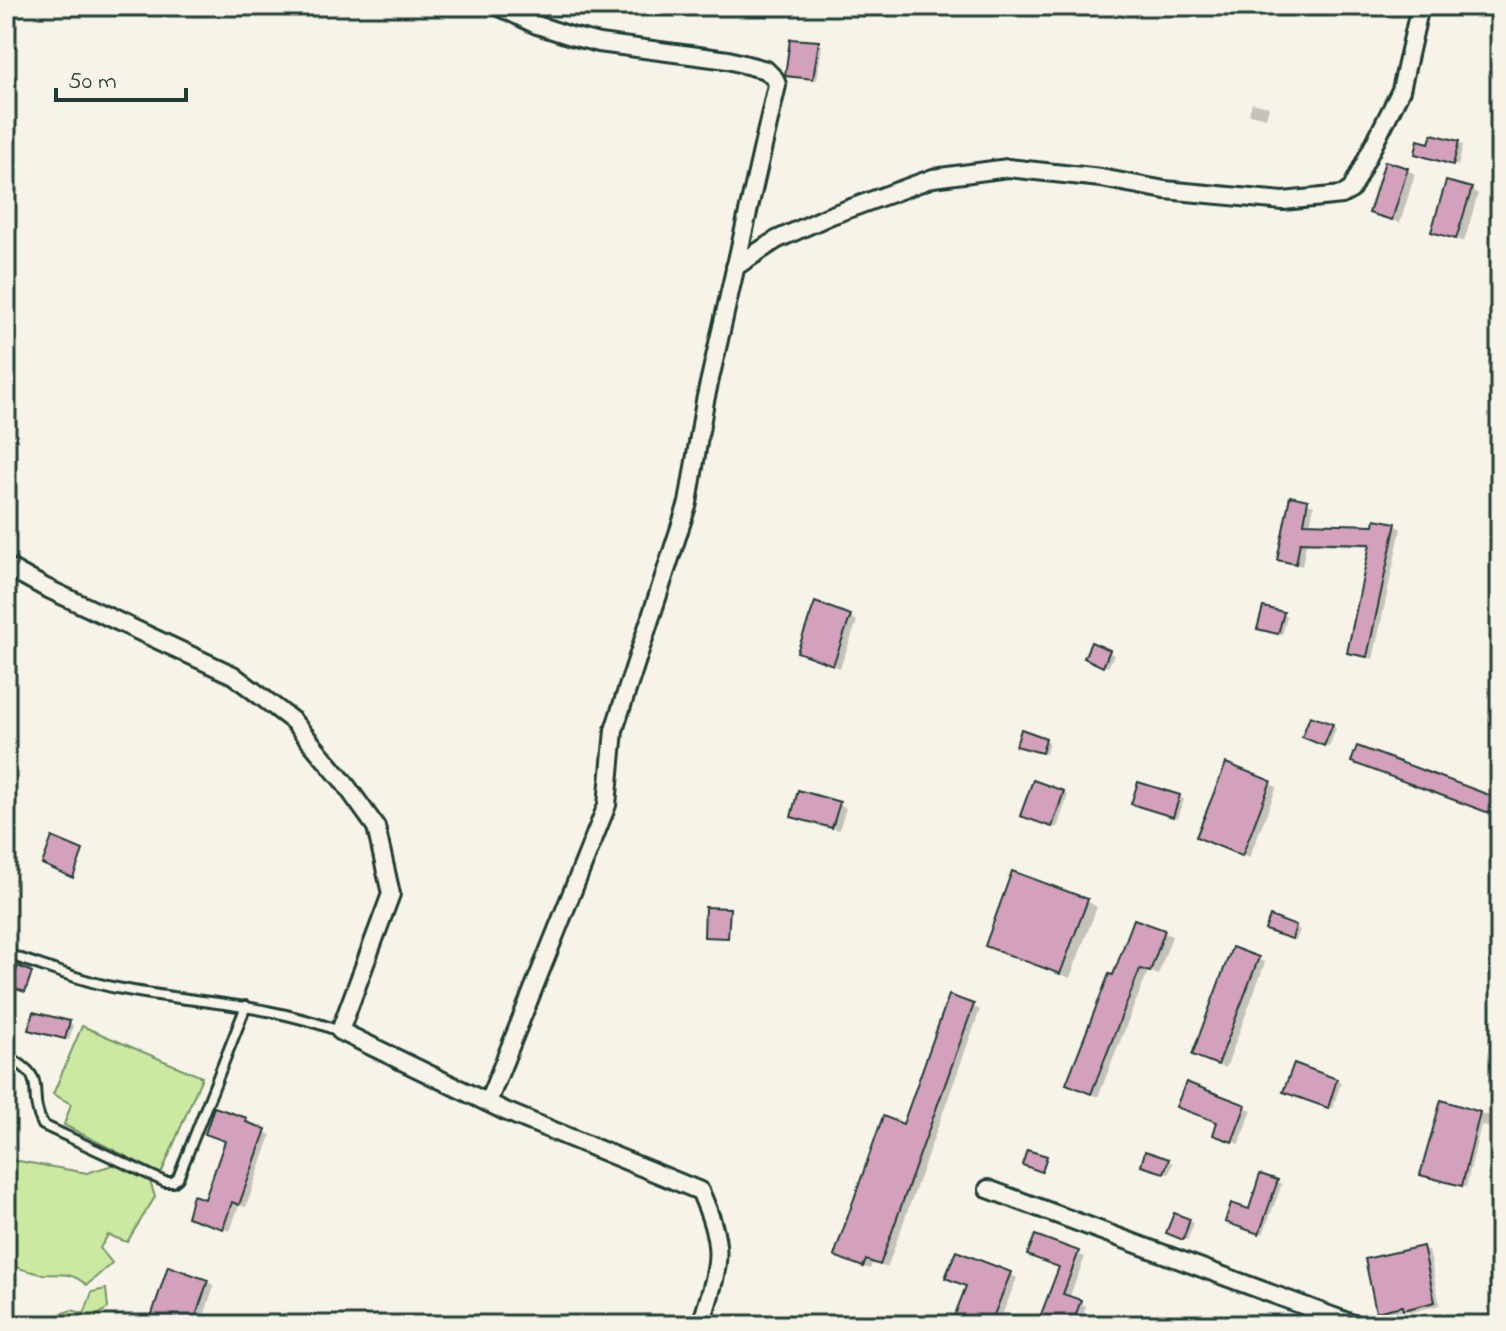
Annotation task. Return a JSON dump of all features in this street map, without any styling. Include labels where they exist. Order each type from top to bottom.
[{"type":"street","points":[[488,1102],[607,805],[614,730],[688,503],[705,401],[777,85],[766,70],[728,60],[599,43],[537,25],[498,6]]},
{"type":"street","points":[[735,267],[776,240],[829,216],[933,178],[1008,168],[1101,178],[1165,190],[1283,201],[1342,195],[1351,190],[1401,90],[1420,6]]},
{"type":"street","points":[[6,566],[44,587],[233,675],[293,721],[376,827],[391,894],[340,1031],[488,1102],[700,1191],[715,1225],[719,1248],[717,1273],[701,1325]]},
{"type":"street","points":[[988,1189],[1356,1325]]},
{"type":"lane","points":[[6,954],[115,988],[246,1006],[318,1022],[340,1031]]},
{"type":"lane","points":[[6,1056],[25,1066],[33,1076],[37,1089],[36,1106],[43,1125],[165,1182],[173,1182],[178,1178],[246,1006]]},
{"type":"green space","points":[[82,1026],[202,1077],[161,1174],[64,1125],[71,1104],[53,1094]]},
{"type":"green space","points":[[7,1159],[87,1173],[119,1163],[149,1178],[155,1197],[127,1242],[108,1235],[100,1248],[112,1263],[87,1285],[71,1276],[30,1272],[9,1265],[6,1251]]},
{"type":"green space","points":[[106,1289],[108,1308],[95,1317],[95,1325],[41,1325],[38,1321],[72,1310],[84,1314],[92,1292]]},
{"type":"building","points":[[790,39],[819,41],[813,79],[785,76]]},
{"type":"building","points":[[1432,134],[1459,141],[1453,165],[1415,154],[1418,140],[1429,143]]},
{"type":"building","points":[[1385,161],[1408,168],[1392,220],[1369,213]]},
{"type":"building","points":[[1446,181],[1472,188],[1456,239],[1431,232]]},
{"type":"building","points":[[1290,496],[1308,500],[1304,523],[1374,525],[1375,519],[1396,523],[1367,657],[1347,653],[1370,544],[1300,542],[1296,564],[1277,560]]},
{"type":"building","points":[[815,602],[851,615],[833,665],[797,652]]},
{"type":"building","points":[[1263,607],[1284,612],[1278,634],[1257,629]]},
{"type":"building","points":[[1091,642],[1110,650],[1103,667],[1084,658]]},
{"type":"building","points":[[1310,716],[1333,724],[1324,746],[1302,737]]},
{"type":"building","points":[[1021,729],[1046,738],[1042,753],[1016,746]]},
{"type":"building","points":[[1357,746],[1500,799],[1500,817],[1351,762]]},
{"type":"building","points":[[1226,763],[1271,781],[1242,856],[1196,837]]},
{"type":"building","points":[[1033,780],[1064,791],[1052,827],[1020,816]]},
{"type":"building","points":[[1138,782],[1180,795],[1173,817],[1131,804]]},
{"type":"building","points":[[798,790],[840,802],[832,828],[791,817]]},
{"type":"building","points":[[52,837],[83,850],[73,878],[42,864]]},
{"type":"building","points":[[1012,871],[1088,899],[1060,974],[985,946]]},
{"type":"building","points":[[705,907],[730,908],[728,938],[704,937]]},
{"type":"building","points":[[1270,916],[1296,926],[1292,939],[1265,930]]},
{"type":"building","points":[[1134,919],[1165,930],[1150,972],[1140,969],[1091,1094],[1066,1084]]},
{"type":"building","points":[[1232,947],[1259,957],[1218,1065],[1192,1055]]},
{"type":"building","points":[[18,966],[32,972],[25,992],[10,987]]},
{"type":"building","points":[[949,995],[974,1004],[880,1265],[866,1260],[863,1267],[834,1256],[883,1116],[903,1124]]},
{"type":"building","points":[[33,1012],[70,1021],[65,1039],[28,1030]]},
{"type":"building","points":[[1294,1063],[1337,1079],[1328,1108],[1283,1092]]},
{"type":"building","points":[[1186,1082],[1246,1105],[1232,1142],[1213,1135],[1217,1122],[1176,1107]]},
{"type":"building","points":[[1441,1100],[1480,1112],[1462,1186],[1420,1175]]},
{"type":"building","points":[[214,1107],[247,1118],[246,1122],[266,1129],[239,1205],[232,1202],[223,1229],[187,1217],[193,1195],[205,1199],[225,1141],[205,1134]]},
{"type":"building","points":[[1027,1150],[1047,1156],[1042,1172],[1022,1165]]},
{"type":"building","points":[[1145,1151],[1169,1159],[1164,1173],[1141,1166]]},
{"type":"building","points":[[1260,1174],[1278,1180],[1259,1234],[1225,1222],[1231,1203],[1249,1209]]},
{"type":"building","points":[[1174,1213],[1190,1219],[1183,1240],[1166,1233]]},
{"type":"building","points":[[1035,1235],[1079,1251],[1063,1294],[1081,1300],[1072,1325],[1037,1325],[1059,1267],[1027,1255]]},
{"type":"building","points":[[1423,1246],[1435,1302],[1403,1310],[1402,1306],[1376,1312],[1365,1259]]},
{"type":"building","points":[[956,1251],[1011,1272],[990,1325],[951,1325],[966,1286],[945,1278]]},
{"type":"building","points":[[168,1266],[208,1280],[193,1325],[167,1325],[150,1320]]}]
